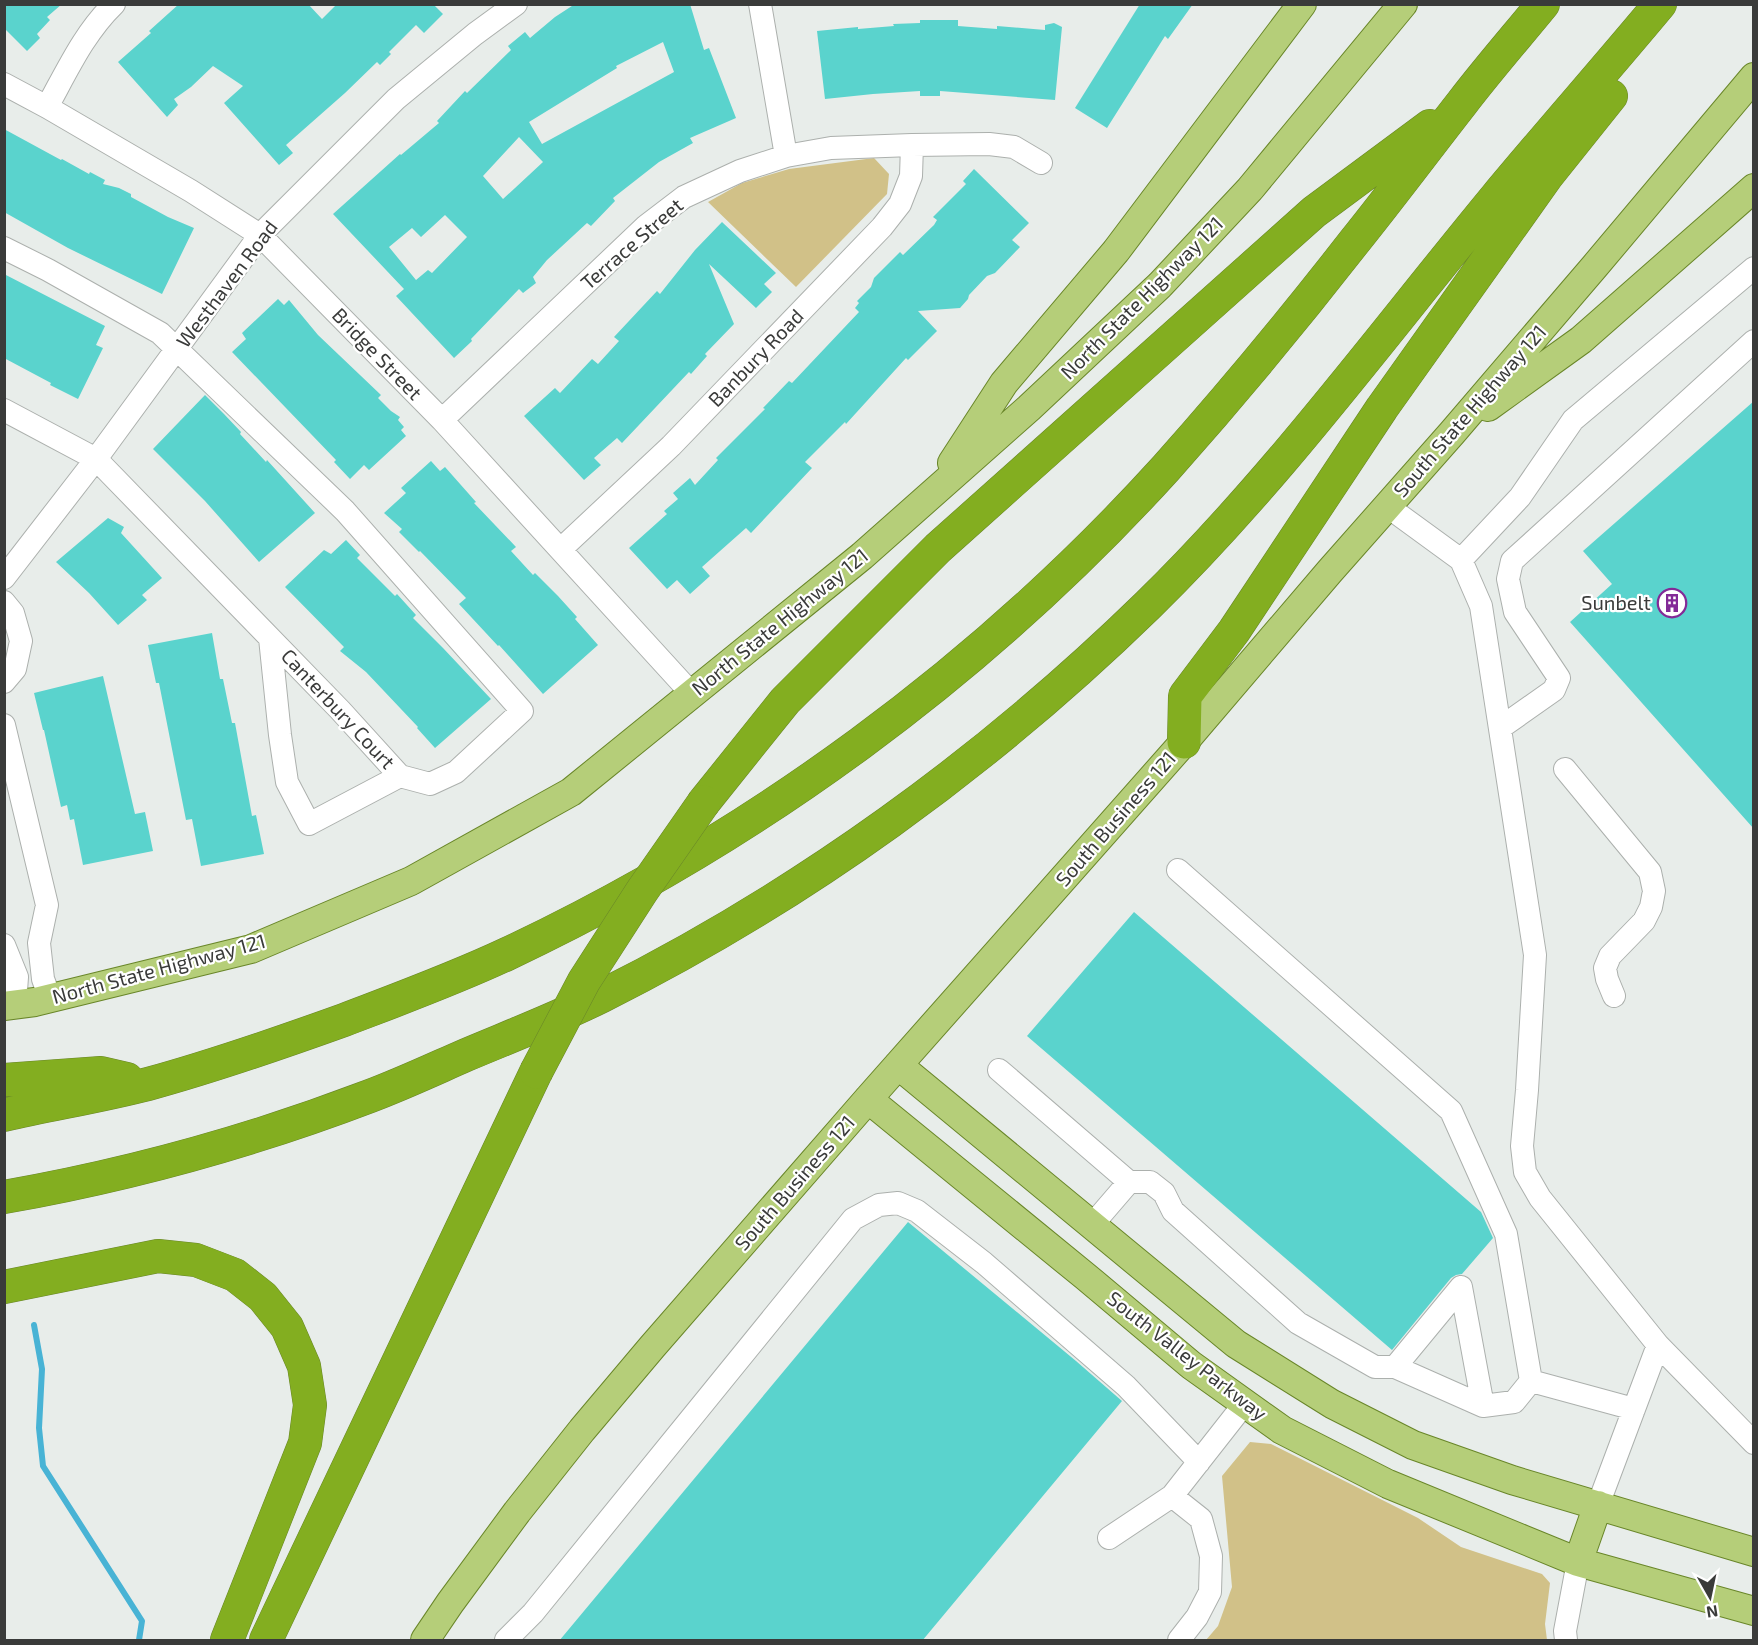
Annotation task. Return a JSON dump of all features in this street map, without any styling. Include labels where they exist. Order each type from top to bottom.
[{"type":"highway","points":[[4,1115],[147,1084],[297,1037],[401,998],[505,955],[596,910],[702,851],[795,790],[886,724],[974,654],[1060,576],[1164,470],[1261,357],[1352,245],[1463,101],[1543,4]]},
{"type":"highway","points":[[1184,742],[1185,696],[1234,631],[1382,408],[1547,176],[1646,51],[1659,7]]},
{"type":"highway","points":[[4,1197],[140,1168],[246,1139],[371,1096],[597,999],[692,948],[796,886],[889,822],[980,753],[1064,683],[1147,606],[1224,527],[1346,384],[1497,196],[1659,7]]},
{"type":"highway","points":[[266,1641],[536,1072],[584,981],[642,891],[705,802],[785,701],[938,548],[1314,212],[1463,101]]},
{"type":"highway","points":[[4,1080],[101,1073],[147,1084]]},
{"type":"highway","points":[[4,1287],[158,1256],[196,1260],[235,1275],[263,1297],[287,1327],[304,1366],[310,1405],[305,1443],[227,1641]]},
{"type":"main road","points":[[930,496],[1004,383],[1116,251],[1302,4]]},
{"type":"main road","name":"North State Highway 121","points":[[10,1006],[251,949],[411,881],[572,792],[862,556],[1029,408],[1160,285],[1250,189],[1403,4]]},
{"type":"main road","name":"South State Highway 121","points":[[1184,742],[1452,433],[1754,77]]},
{"type":"main road","points":[[1452,433],[1581,340],[1754,188]]},
{"type":"main road","name":"South Business 121","points":[[425,1641],[517,1512],[582,1430],[867,1100],[1184,742]]},
{"type":"main road","name":"South Valley Parkway","points":[[898,1065],[1236,1344],[1332,1404],[1413,1445],[1512,1480],[1754,1552]]},
{"type":"main road","name":"South Valley Parkway","points":[[867,1100],[1191,1365],[1282,1430],[1388,1484],[1578,1562],[1754,1611]]},
{"type":"main road","points":[[1578,1562],[1598,1505]]},
{"type":"street","points":[[47,107],[82,42],[100,17],[114,4]]},
{"type":"street","name":"Westhaven Road","points":[[4,578],[96,459],[260,235],[396,99],[475,34],[516,4]]},
{"type":"street","points":[[760,4],[786,156]]},
{"type":"street","name":"Bridge Street","points":[[4,84],[191,191],[260,235],[442,420],[692,694]]},
{"type":"street","name":"Terrace Street","points":[[442,420],[646,226],[684,197],[740,171],[786,156],[831,148],[912,145],[988,144],[1014,147],[1041,163]]},
{"type":"street","name":"Banbury Road","points":[[561,549],[671,446],[882,228],[900,204],[911,176],[912,145]]},
{"type":"street","points":[[4,248],[160,333],[177,348],[345,511],[522,711],[456,772],[430,784],[400,776]]},
{"type":"street","points":[[1461,560],[1520,496],[1573,420],[1754,268]]},
{"type":"street","points":[[1500,728],[1554,690],[1559,678],[1515,612],[1508,579],[1512,561],[1754,341]]},
{"type":"street","name":"Canterbury Court","points":[[4,410],[96,459],[340,710],[400,776],[309,824],[287,782],[279,735],[270,638]]},
{"type":"street","points":[[1387,506],[1461,560],[1481,606],[1534,955],[1522,1146],[1525,1172],[1540,1198],[1658,1345],[1754,1443]]},
{"type":"street","points":[[4,602],[13,613],[21,641],[15,669],[4,682]]},
{"type":"street","points":[[4,725],[48,905],[39,943],[43,979],[50,998]]},
{"type":"street","points":[[1565,769],[1650,872],[1654,891],[1651,907],[1644,921],[1610,956],[1605,968],[1614,996]]},
{"type":"street","points":[[999,1070],[1129,1182],[1150,1182],[1164,1193],[1173,1211],[1298,1323],[1375,1367],[1395,1367],[1483,1406],[1514,1402],[1531,1381],[1506,1234],[1451,1111],[1178,870]]},
{"type":"street","points":[[4,945],[17,977],[10,1006]]},
{"type":"street","points":[[1092,1225],[1129,1182]]},
{"type":"street","points":[[506,1641],[533,1613],[853,1219],[879,1206],[898,1203],[918,1211],[984,1263],[1126,1386],[1198,1462]]},
{"type":"street","points":[[1395,1367],[1461,1287],[1483,1406]]},
{"type":"street","points":[[1419,1338],[1429,1382]]},
{"type":"street","points":[[1598,1505],[1658,1345]]},
{"type":"street","points":[[1531,1381],[1634,1409]]},
{"type":"street","points":[[1109,1538],[1172,1496],[1245,1403]]},
{"type":"street","points":[[1172,1496],[1201,1519],[1211,1556],[1210,1592],[1197,1617],[1179,1641]]},
{"type":"street","points":[[1566,1641],[1565,1631],[1578,1562]]},
{"type":"shaded area","points":[[874,158],[889,174],[887,194],[796,287],[708,202],[742,183],[789,169]]},
{"type":"shaded area","points":[[1250,1442],[1271,1444],[1418,1518],[1461,1547],[1542,1574],[1550,1583],[1545,1624],[1547,1640],[1206,1640],[1218,1626],[1232,1587],[1222,1476]]},
{"type":"building","points":[[4,4],[62,4],[47,17],[50,20],[37,34],[40,38],[27,51],[4,28]]},
{"type":"building","points":[[179,4],[308,4],[322,19],[337,4],[433,4],[443,14],[424,33],[416,25],[389,52],[391,54],[380,65],[377,62],[286,145],[293,153],[279,165],[224,103],[243,86],[213,66],[191,87],[174,99],[178,105],[167,117],[118,62]]},
{"type":"building","points":[[575,4],[690,4],[704,50],[709,48],[736,118],[690,138],[693,143],[659,162],[613,198],[615,201],[591,226],[587,223],[547,260],[533,277],[536,283],[523,293],[519,289],[454,358],[396,296],[404,289],[333,214],[400,154],[439,123],[437,121],[465,91],[467,93],[511,50],[508,46],[525,32],[530,38]],"holes":[[[663,42],[674,72],[542,144],[529,122],[617,68],[616,66]],[[519,137],[543,162],[503,199],[483,176]],[[445,215],[467,237],[432,273],[428,270],[416,280],[389,247],[412,228],[421,237]]]},
{"type":"building","points":[[1140,4],[1193,4],[1168,39],[1165,36],[1107,128],[1075,108]]},
{"type":"building","points":[[920,20],[958,20],[958,26],[997,29],[997,26],[1045,30],[1045,25],[1054,23],[1062,27],[1055,100],[940,91],[940,96],[920,96],[920,91],[825,99],[817,31],[894,26],[893,24],[920,23]]},
{"type":"building","points":[[4,129],[61,160],[105,180],[103,184],[119,188],[168,217],[194,228],[162,294],[68,248],[4,212]]},
{"type":"building","points":[[974,169],[1029,223],[1012,240],[1020,247],[995,273],[987,276],[960,308],[918,311],[937,331],[908,360],[906,358],[846,424],[845,422],[805,462],[812,468],[751,533],[746,528],[702,567],[710,576],[690,594],[677,580],[667,589],[629,548],[667,514],[664,511],[678,499],[673,493],[690,478],[695,485],[718,460],[716,458],[765,409],[763,408],[789,381],[792,383],[859,312],[855,308],[859,303],[857,301],[871,287],[874,278],[900,252],[903,255],[934,225],[937,220],[933,217],[966,184],[963,181]]},
{"type":"building","points":[[722,222],[776,273],[764,284],[772,292],[756,308],[709,264],[734,324],[705,354],[707,356],[691,374],[689,372],[622,443],[617,438],[594,458],[601,465],[584,480],[524,416],[555,388],[560,393],[592,359],[598,364],[619,341],[614,337],[657,291],[660,294],[695,250]]},
{"type":"building","points":[[4,274],[105,326],[96,345],[103,348],[78,399],[4,358]]},
{"type":"building","points":[[278,299],[284,305],[289,300],[318,335],[381,395],[378,398],[400,417],[398,420],[404,427],[401,430],[406,436],[369,470],[364,465],[350,479],[334,462],[336,460],[232,352],[246,339],[242,333]]},
{"type":"building","points":[[205,395],[315,513],[259,562],[205,501],[153,449]]},
{"type":"building","name":"Sunbelt","points":[[1754,401],[1754,829],[1570,622],[1612,584],[1583,551]]},
{"type":"building","points":[[431,461],[440,471],[445,467],[476,502],[474,503],[516,547],[511,551],[533,575],[535,573],[558,596],[598,645],[543,694],[459,604],[466,598],[399,532],[402,529],[384,513],[406,493],[401,488]]},
{"type":"building","points":[[108,518],[124,527],[121,533],[162,578],[142,595],[147,600],[118,625],[56,562]]},
{"type":"building","points":[[346,540],[360,555],[357,558],[395,596],[397,594],[416,615],[413,618],[491,699],[435,748],[366,672],[340,651],[344,647],[285,587],[324,550],[331,554]]},
{"type":"building","points":[[212,633],[220,679],[223,679],[232,723],[235,723],[252,816],[256,815],[264,854],[201,866],[192,819],[186,820],[159,683],[156,683],[148,645]]},
{"type":"building","points":[[103,676],[135,814],[145,812],[153,851],[83,865],[74,819],[70,820],[67,805],[61,807],[34,693]]},
{"type":"building","points":[[1134,912],[1481,1212],[1493,1238],[1462,1274],[1451,1278],[1392,1350],[1027,1036]]},
{"type":"building","points":[[908,1222],[1122,1401],[922,1641],[559,1641]]},
{"type":"waterway","points":[[34,1325],[42,1369],[39,1428],[43,1466],[142,1621],[139,1640]]},
{"type":"place","name":"Sunbelt","points":[[1672,603]]}]
